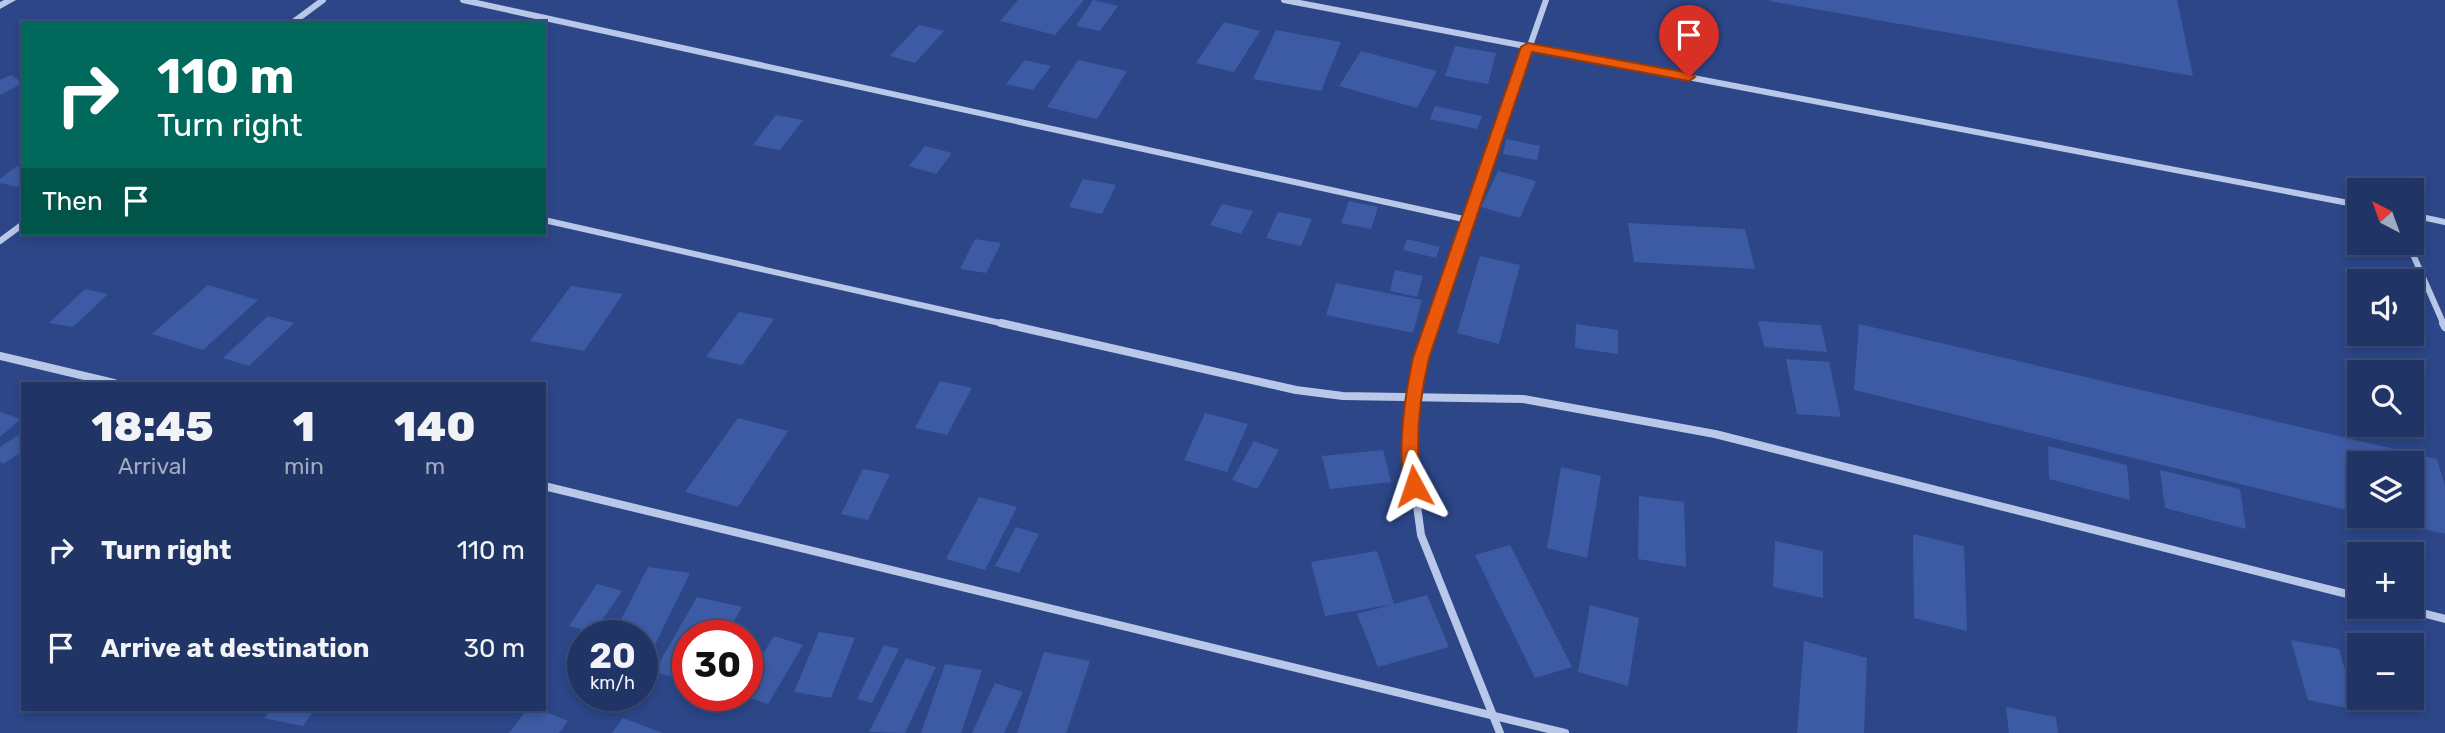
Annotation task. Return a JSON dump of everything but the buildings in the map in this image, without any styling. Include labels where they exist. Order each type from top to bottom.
[{"type":"street","points":[[0,6],[11,0]]},
{"type":"street","points":[[295,21],[323,0]]},
{"type":"street","points":[[463,0],[1468,220]]},
{"type":"street","points":[[1284,0],[2347,203]]},
{"type":"street","points":[[1500,733],[1421,535],[1411,461],[1413,395],[1421,358],[1546,0]]},
{"type":"street","points":[[2424,218],[2445,222]]},
{"type":"street","points":[[546,220],[1296,390],[1343,396],[1413,395],[1523,399],[1715,434],[2347,594]]},
{"type":"street","points":[[0,241],[21,225]]},
{"type":"street","points":[[2414,256],[2445,327]]},
{"type":"street","points":[[0,356],[110,382]]},
{"type":"street","points":[[546,486],[1565,733]]},
{"type":"street","points":[[2424,614],[2445,619]]},
{"type":"route","points":[[1414,486],[1411,461],[1413,395],[1421,358],[1528,47],[1689,77]]}]
